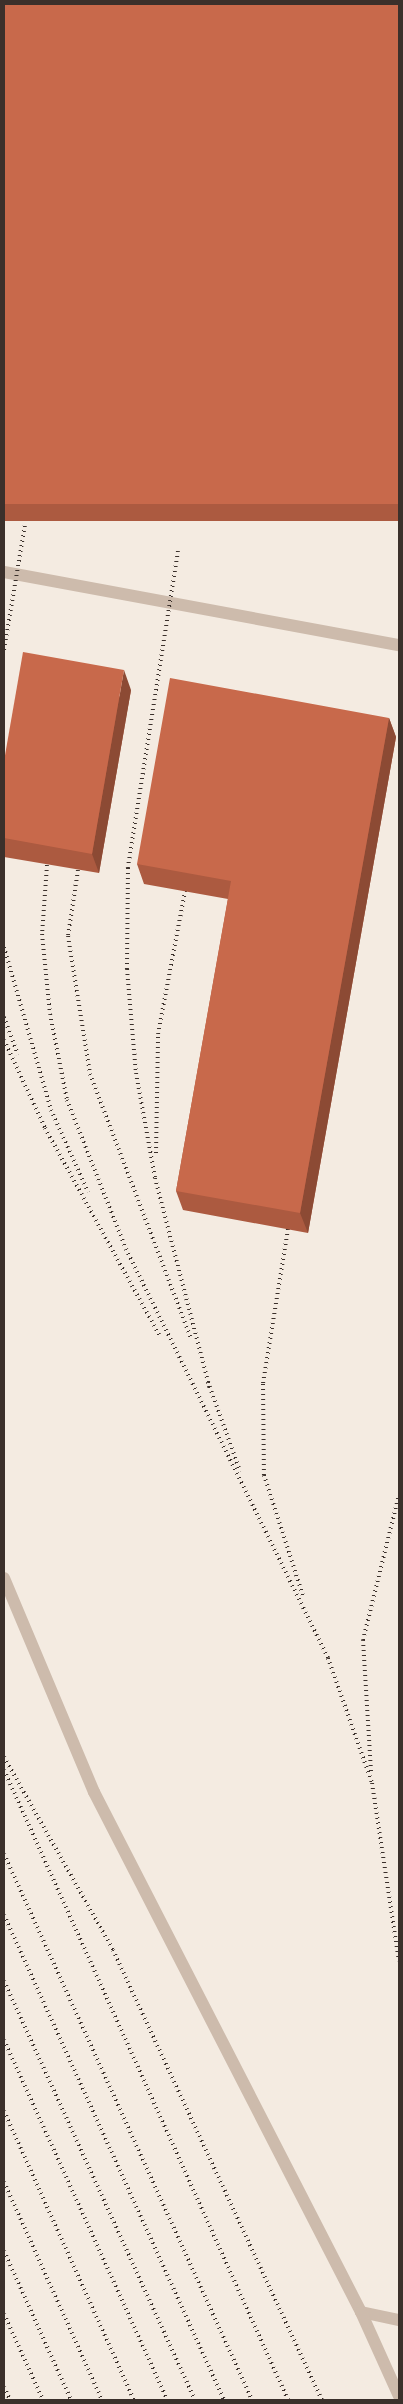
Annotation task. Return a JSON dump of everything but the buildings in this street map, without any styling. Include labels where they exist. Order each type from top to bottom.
[{"type":"street","points":[[4,572],[399,645]]},
{"type":"street","points":[[4,1578],[94,1792],[361,2312],[399,2396]]},
{"type":"street","points":[[361,2312],[399,2320]]},
{"type":"railway","points":[[4,650],[25,524]]},
{"type":"railway","points":[[178,551],[128,868],[127,969],[136,1073],[155,1178],[210,1389]]},
{"type":"railway","points":[[47,865],[42,934],[50,1014],[67,1100],[126,1249],[328,1658],[372,1783],[399,1961]]},
{"type":"railway","points":[[78,870],[68,936],[90,1074],[191,1338]]},
{"type":"railway","points":[[156,1153],[158,1034],[185,891]]},
{"type":"railway","points":[[4,947],[51,1110],[88,1192]]},
{"type":"railway","points":[[4,1017],[18,1055]]},
{"type":"railway","points":[[4,1040],[45,1128],[160,1336]]},
{"type":"railway","points":[[288,1229],[263,1384],[264,1475],[303,1596]]},
{"type":"railway","points":[[208,1382],[240,1471]]},
{"type":"railway","points":[[371,1771],[363,1640],[399,1494]]},
{"type":"railway","points":[[4,1757],[113,1950],[322,2400]]},
{"type":"railway","points":[[4,1770],[288,2400]]},
{"type":"railway","points":[[4,1854],[252,2400]]},
{"type":"railway","points":[[4,1915],[224,2400]]},
{"type":"railway","points":[[4,1981],[195,2400]]},
{"type":"railway","points":[[4,2040],[167,2400]]},
{"type":"railway","points":[[4,2111],[134,2400]]},
{"type":"railway","points":[[4,2182],[102,2400]]},
{"type":"railway","points":[[4,2251],[71,2400]]},
{"type":"railway","points":[[4,2314],[43,2400]]},
{"type":"railway","points":[[4,2387],[10,2400]]}]
